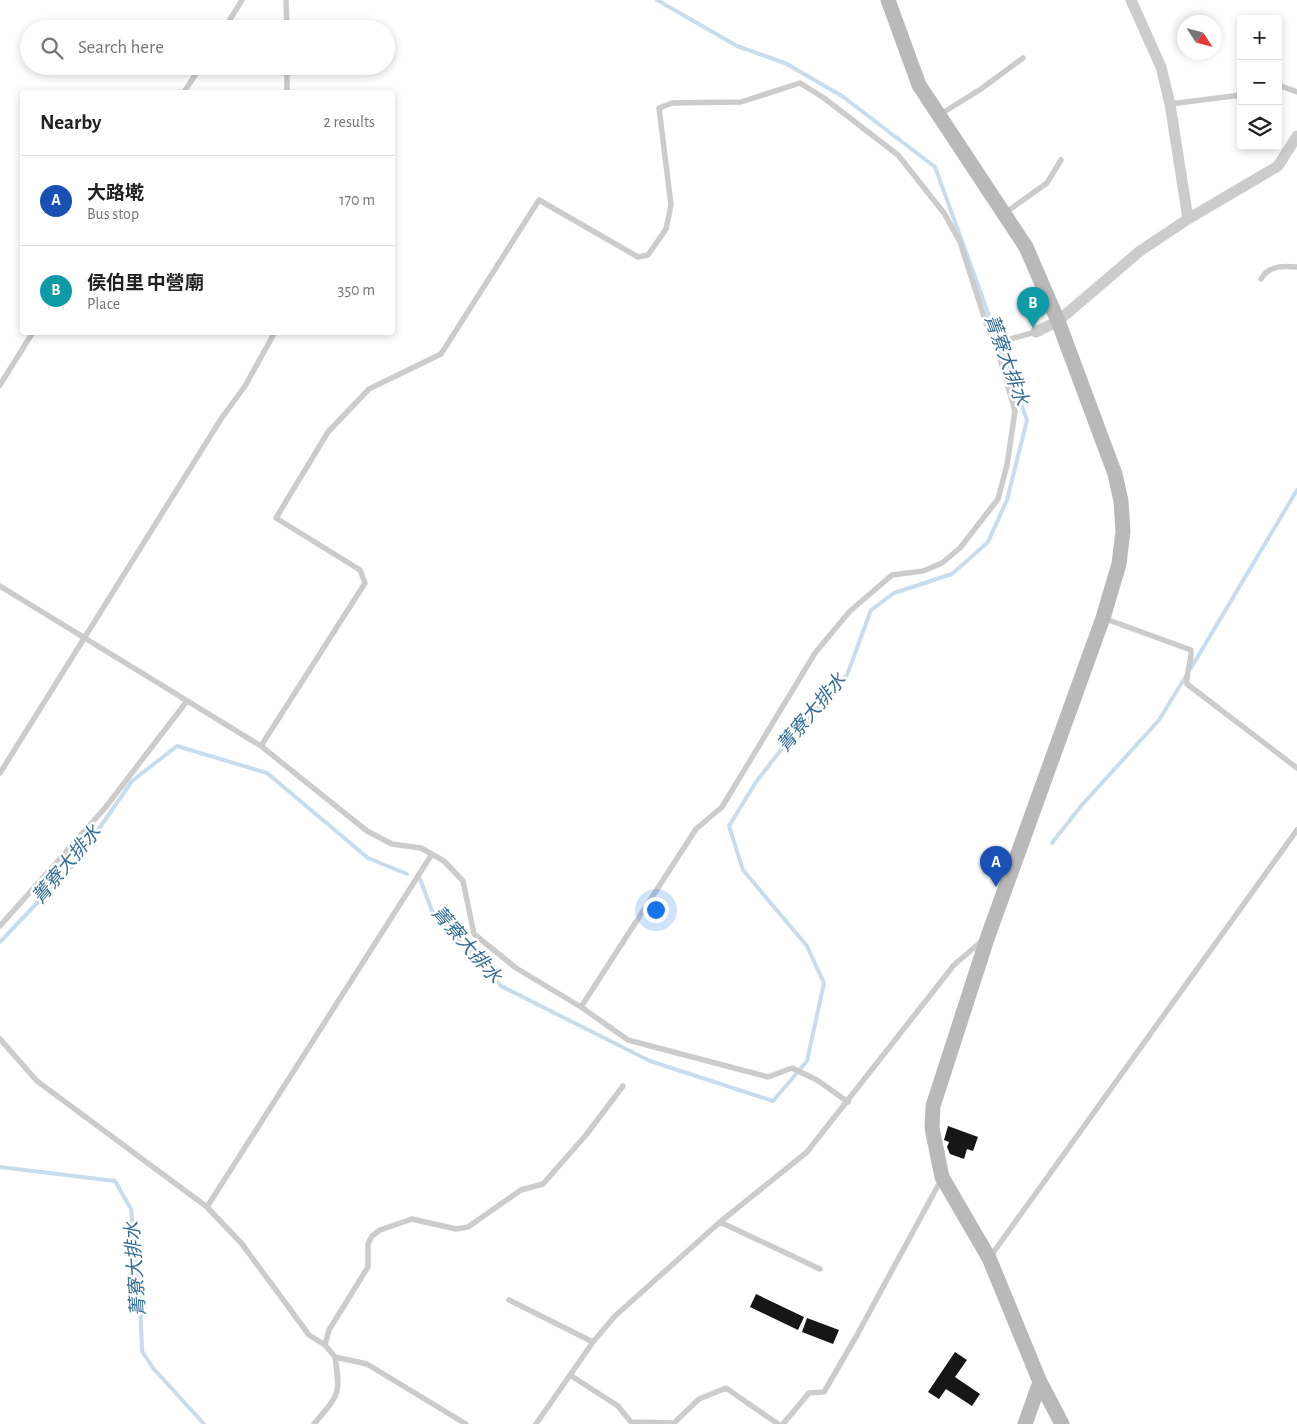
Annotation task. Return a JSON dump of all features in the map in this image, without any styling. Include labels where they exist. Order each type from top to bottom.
[{"type":"street","points":[[888,0],[919,86],[1026,247],[1058,321],[1115,474],[1121,500],[1122,531],[1119,564],[1103,618],[988,936],[933,1106],[932,1128],[942,1177],[989,1258],[1040,1382],[1062,1424]]},
{"type":"street","points":[[1131,0],[1161,67],[1170,104],[1188,220]]},
{"type":"street","points":[[1036,332],[1058,321],[1140,251],[1278,166],[1297,136]]},
{"type":"street","points":[[1025,1424],[1040,1382]]},
{"type":"lane","points":[[230,20],[242,0]]},
{"type":"lane","points":[[286,0],[287,20]]},
{"type":"lane","points":[[938,116],[1023,58]]},
{"type":"lane","points":[[185,90],[194,75]]},
{"type":"lane","points":[[287,75],[287,90]]},
{"type":"lane","points":[[261,746],[366,583],[360,570],[276,518],[328,432],[369,389],[441,354],[539,200],[638,257],[648,255],[666,229],[671,205],[660,108],[672,103],[741,102],[800,83],[824,98],[898,155],[944,213],[960,242],[996,343],[1014,411],[1007,465],[998,498],[960,548],[942,563],[923,571],[892,575],[850,611],[814,653],[722,807],[696,829],[581,1007]]},
{"type":"lane","points":[[1282,86],[1297,92]]},
{"type":"lane","points":[[1170,104],[1237,96]]},
{"type":"lane","points":[[1004,213],[1047,183],[1061,160]]},
{"type":"lane","points":[[1261,279],[1266,273],[1277,266],[1297,267]]},
{"type":"lane","points":[[996,343],[1036,332]]},
{"type":"lane","points":[[0,386],[31,335]]},
{"type":"lane","points":[[0,772],[86,638],[221,419],[245,386],[273,335]]},
{"type":"lane","points":[[0,586],[261,746],[367,831],[392,844],[421,848],[444,861],[463,881],[474,934],[516,968],[581,1007],[628,1040],[768,1077],[792,1068],[817,1080],[848,1102]]},
{"type":"lane","points":[[1103,618],[1191,650],[1192,660],[1186,669],[1186,684],[1297,768]]},
{"type":"lane","points":[[0,926],[105,808],[188,701]]},
{"type":"lane","points":[[989,1258],[1297,830]]},
{"type":"lane","points":[[207,1207],[432,854]]},
{"type":"lane","points":[[536,1424],[593,1342],[615,1316],[720,1222],[806,1152],[848,1102],[954,965],[988,936]]},
{"type":"lane","points":[[0,1039],[37,1081],[207,1207],[242,1244],[309,1335],[325,1346],[335,1357],[339,1385],[335,1399],[314,1424]]},
{"type":"lane","points":[[325,1346],[328,1330],[368,1267],[368,1244],[372,1236],[380,1230],[412,1219],[456,1229],[468,1226],[521,1190],[543,1184],[586,1135],[622,1086]]},
{"type":"lane","points":[[783,1424],[809,1393],[824,1392],[857,1336],[942,1177]]},
{"type":"lane","points":[[720,1222],[820,1269]]},
{"type":"lane","points":[[509,1300],[593,1342]]},
{"type":"lane","points":[[335,1357],[367,1364],[466,1424]]},
{"type":"lane","points":[[570,1375],[618,1406],[631,1422],[674,1423],[699,1398],[726,1388],[778,1424]]},
{"type":"building","points":[[948,1126],[978,1137],[973,1151],[967,1149],[964,1159],[950,1154],[947,1147],[949,1142],[944,1140]]},
{"type":"building","points":[[756,1294],[804,1317],[798,1330],[750,1307]]},
{"type":"building","points":[[807,1318],[839,1330],[833,1344],[802,1332]]},
{"type":"building","points":[[955,1352],[967,1360],[955,1377],[980,1394],[972,1406],[946,1389],[939,1399],[928,1392]]},
{"type":"waterway","name":"菁寮大排水","points":[[420,879],[432,911],[501,986],[650,1061],[773,1101],[807,1061],[824,983],[807,946],[743,870],[729,826],[756,782],[780,751],[847,675],[871,610],[894,593],[952,574],[988,542],[1007,500],[1027,420],[935,167],[842,96],[785,63],[737,46],[657,0]]},
{"type":"waterway","points":[[1191,668],[1297,490]]},
{"type":"waterway","points":[[1052,843],[1081,806],[1159,720],[1186,676]]},
{"type":"waterway","name":"菁寮大排水","points":[[0,942],[76,862],[132,781],[177,746],[267,773],[368,858],[407,874]]},
{"type":"waterway","name":"菁寮大排水","points":[[0,1167],[115,1181],[131,1209],[140,1297],[142,1351],[153,1368],[204,1424]]},
{"type":"place","name":"侯伯里 中營廟","points":[[1033,328]]},
{"type":"place","name":"大路墘","points":[[996,887]]}]
